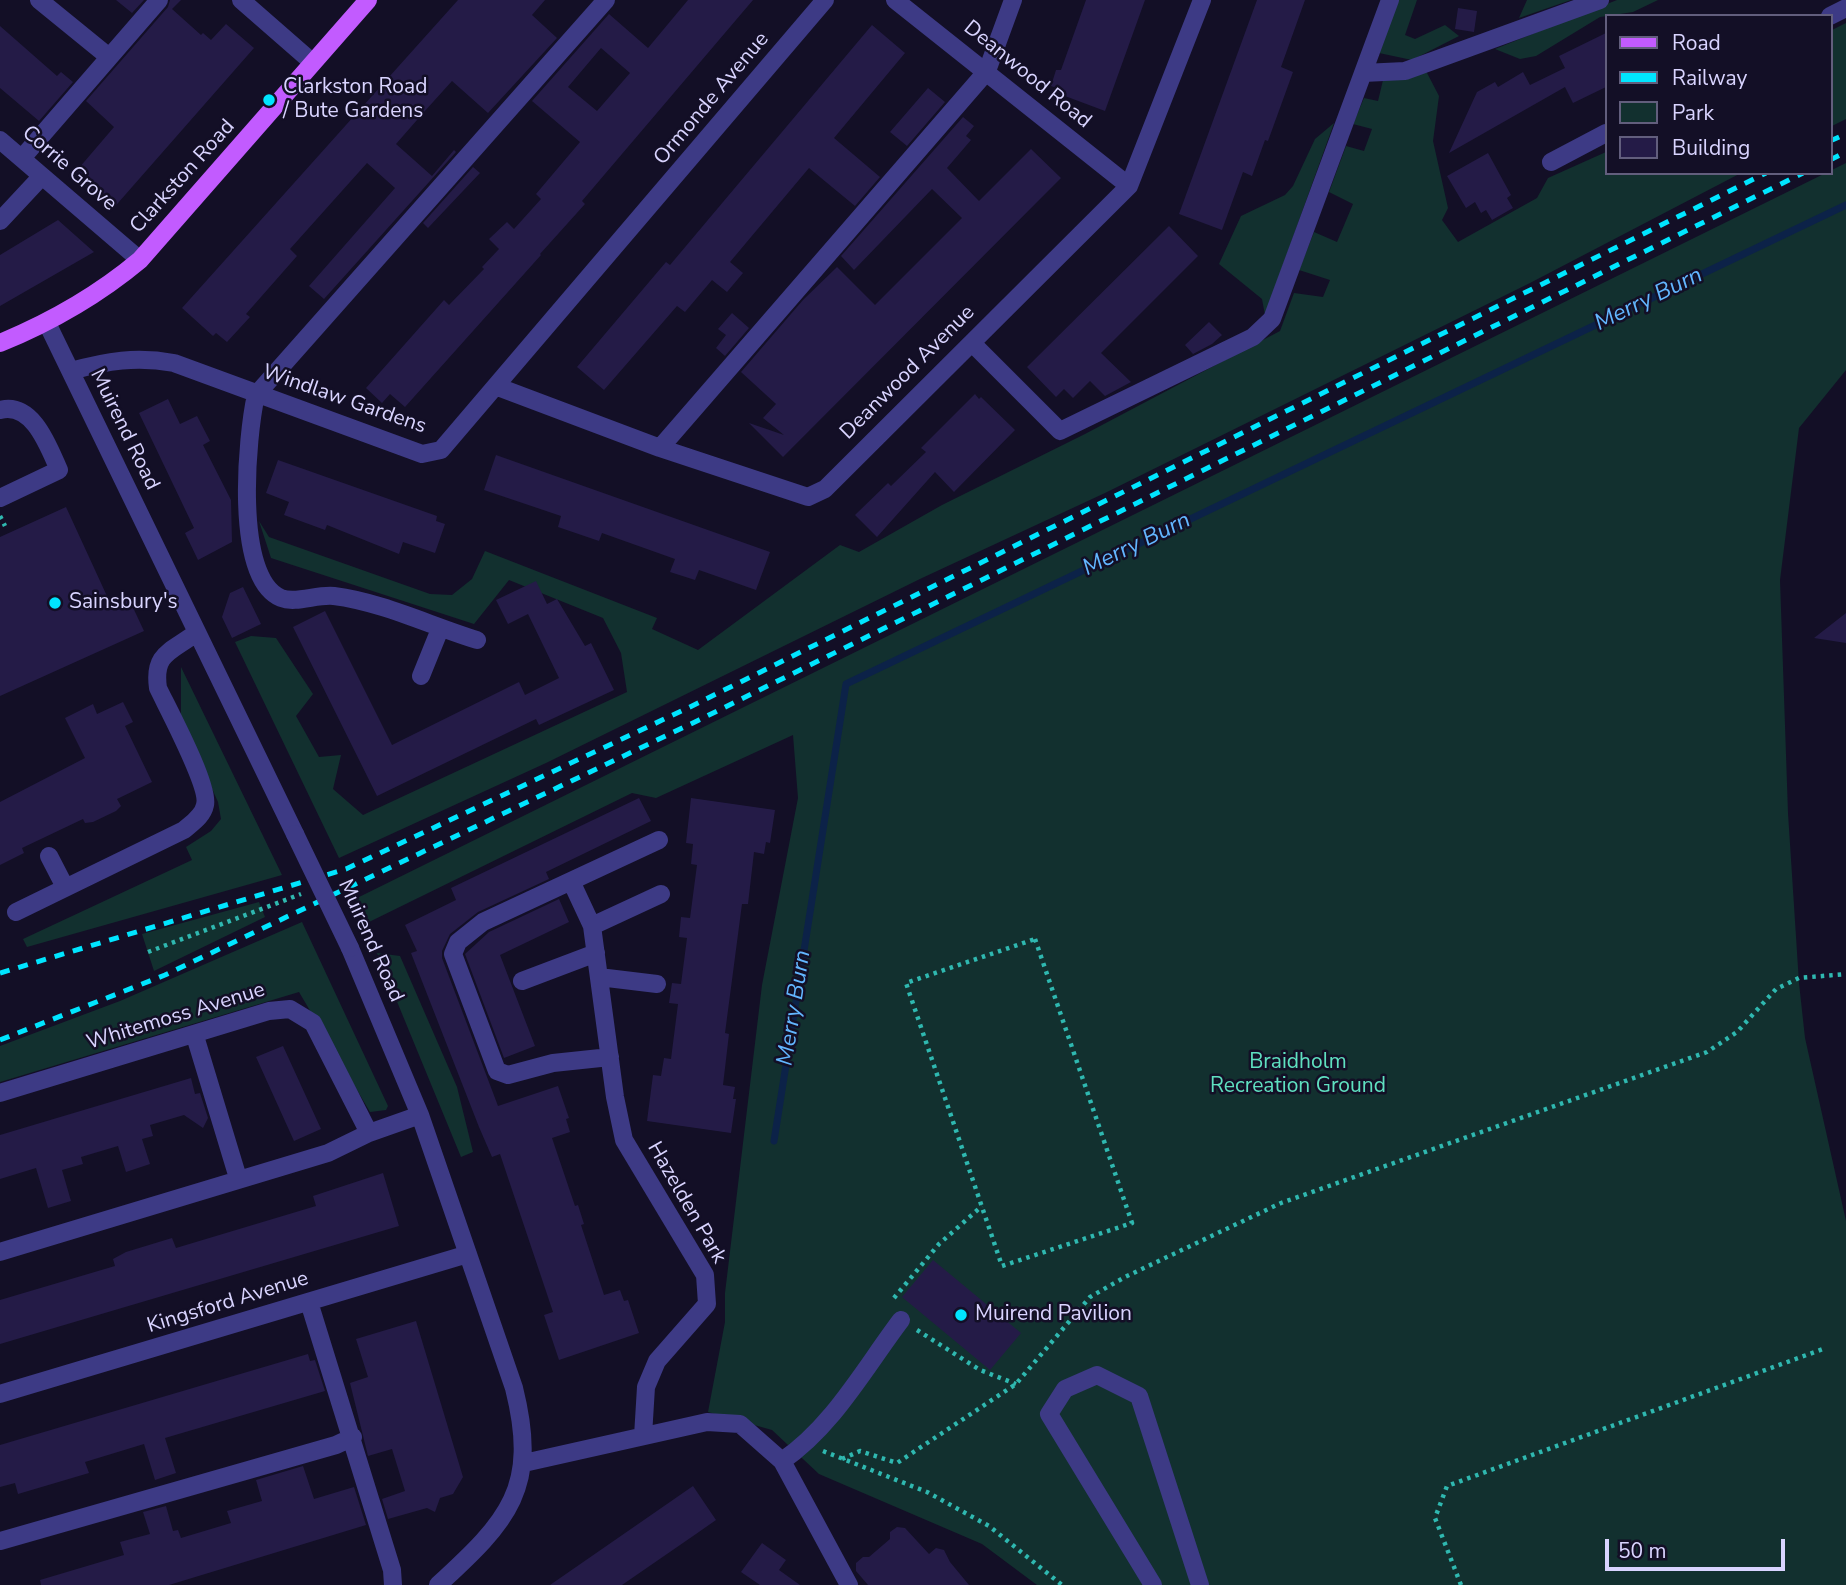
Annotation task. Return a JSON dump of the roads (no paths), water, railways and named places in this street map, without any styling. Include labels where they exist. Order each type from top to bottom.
[{"type":"main road","name":"Clarkston Road","points":[[0,343],[47,323],[110,285],[140,260],[368,0]]},
{"type":"street","points":[[39,0],[109,57]]},
{"type":"street","points":[[22,158],[159,0]]},
{"type":"street","points":[[241,0],[312,62]]},
{"type":"street","points":[[477,640],[358,601],[332,596],[289,599],[279,597],[254,564],[248,537],[250,422],[256,395],[606,0]]},
{"type":"street","name":"Ormonde Avenue","points":[[634,227],[825,0]]},
{"type":"street","name":"Deanwood Road","points":[[895,0],[1129,186]]},
{"type":"street","points":[[660,449],[987,71],[1013,0]]},
{"type":"street","name":"Deanwood Avenue","points":[[498,387],[660,449],[808,497],[824,489],[1129,186],[1202,0]]},
{"type":"street","points":[[972,343],[1060,431],[1253,337],[1272,319],[1390,0]]},
{"type":"street","points":[[1363,74],[1405,71],[1600,0]]},
{"type":"street","points":[[1551,162],[1604,134]]},
{"type":"street","name":"Corrie Grove","points":[[0,140],[140,260]]},
{"type":"street","points":[[0,222],[43,176]]},
{"type":"street","name":"Windlaw Gardens","points":[[71,372],[111,359],[146,358],[174,363],[422,454],[441,450],[634,227]]},
{"type":"street","name":"Muirend Road","points":[[47,323],[350,948],[420,1115],[514,1388],[522,1422],[524,1463],[516,1489],[495,1528],[438,1585]]},
{"type":"street","points":[[0,410],[7,408],[24,415],[39,428],[59,470],[0,498]]},
{"type":"street","points":[[421,676],[440,629]]},
{"type":"street","points":[[16,912],[184,830],[200,816],[206,804],[203,786],[158,688],[156,672],[159,659],[196,632]]},
{"type":"street","points":[[610,1056],[553,1063],[508,1075],[498,1071],[453,954],[458,942],[483,922],[659,840]]},
{"type":"street","points":[[48,856],[65,887]]},
{"type":"street","name":"Hazelden Park","points":[[571,881],[592,926],[624,1140],[705,1275],[707,1304],[657,1360],[646,1387],[643,1436]]},
{"type":"street","points":[[592,926],[661,894]]},
{"type":"street","points":[[522,981],[596,953]]},
{"type":"street","points":[[599,977],[657,984]]},
{"type":"street","name":"Whitemoss Avenue","points":[[0,1093],[195,1036],[269,1011],[290,1009],[313,1023],[369,1133]]},
{"type":"street","points":[[195,1036],[238,1178]]},
{"type":"street","points":[[0,1252],[328,1153],[369,1133],[420,1115]]},
{"type":"street","name":"Kingsford Avenue","points":[[0,1394],[468,1254]]},
{"type":"street","points":[[309,1302],[353,1437],[392,1570],[393,1585]]},
{"type":"street","points":[[782,1461],[806,1445],[858,1381],[901,1320]]},
{"type":"street","points":[[1153,1585],[1049,1415],[1065,1389],[1097,1375],[1139,1396],[1200,1585]]},
{"type":"street","points":[[524,1463],[708,1422],[740,1424],[782,1461],[849,1585]]},
{"type":"street","points":[[0,1541],[336,1445],[353,1437]]},
{"type":"waterway","name":"Merry Burn","points":[[774,1141],[846,684],[1846,205]]},
{"type":"railway","points":[[1832,140],[1846,134]]},
{"type":"railway","points":[[1832,159],[1846,152]]},
{"type":"railway","points":[[0,973],[346,869],[692,706],[1762,175]]},
{"type":"railway","points":[[0,1040],[165,975],[699,720],[1799,175]]},
{"type":"place","name":"Clarkston Road / Bute Gardens","points":[[269,100]]},
{"type":"place","name":"Sainsbury's","points":[[55,603]]},
{"type":"place","name":"Muirend Pavilion","points":[[961,1315]]},
{"type":"park label","name":"Braidholm Recreation Ground","points":[[1298,1075]]}]
